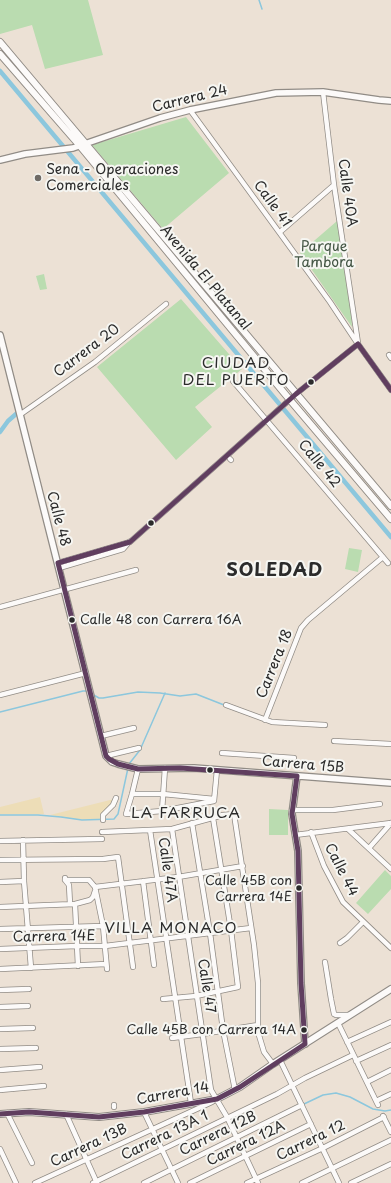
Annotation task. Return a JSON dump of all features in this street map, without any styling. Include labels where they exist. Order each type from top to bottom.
[{"type":"main road","name":"Avenida El Platanal","points":[[0,42],[289,401],[391,519]]},
{"type":"main road","name":"Avenida El Platanal","points":[[0,54],[83,145],[391,506]]},
{"type":"main road","name":"Carrera 14","points":[[0,1114],[29,1112],[99,1117],[144,1112],[217,1099],[235,1090],[391,989]]},
{"type":"street","name":"Carrera 24","points":[[0,160],[25,154],[59,151],[73,148],[160,118],[190,110],[276,93],[322,92],[391,101]]},
{"type":"street","name":"Calle 40A","points":[[322,92],[334,185],[358,344]]},
{"type":"street","name":"Calle 41","points":[[190,110],[280,232],[391,390]]},
{"type":"street","points":[[280,232],[334,185]]},
{"type":"street","name":"Carrera 20","points":[[21,414],[95,362],[166,304]]},
{"type":"street","name":"Calle 48","points":[[0,335],[21,414],[41,503],[59,566],[89,687],[93,694],[106,756]]},
{"type":"street","points":[[59,566],[127,544],[296,394],[358,344]]},
{"type":"street","name":"Calle 42","points":[[233,381],[388,563]]},
{"type":"street","name":"Carrera 18","points":[[265,720],[301,628],[308,620],[383,557]]},
{"type":"street","points":[[0,607],[136,570]]},
{"type":"street","points":[[0,695],[86,673]]},
{"type":"street","points":[[226,705],[272,722],[325,725]]},
{"type":"street","points":[[101,736],[134,728]]},
{"type":"street","points":[[334,741],[391,744]]},
{"type":"street","points":[[106,756],[139,748]]},
{"type":"street","points":[[222,753],[294,758]]},
{"type":"street","name":"Carrera 15B","points":[[106,756],[112,762],[138,769],[165,768],[217,770],[391,783]]},
{"type":"street","points":[[162,811],[165,768]]},
{"type":"street","points":[[138,769],[126,814],[162,811],[214,800]]},
{"type":"street","points":[[214,800],[217,770]]},
{"type":"street","points":[[297,776],[292,810],[298,856],[301,976],[305,1044]]},
{"type":"street","points":[[132,794],[163,794],[214,800]]},
{"type":"street","points":[[103,820],[103,815],[113,805],[116,798]]},
{"type":"street","points":[[292,810],[333,810],[380,804]]},
{"type":"street","points":[[102,832],[172,829],[234,814],[243,866],[258,983],[258,1032],[263,1050],[273,1064]]},
{"type":"street","points":[[163,999],[196,996],[237,988],[231,930],[213,818]]},
{"type":"street","points":[[192,823],[210,933],[223,1030],[235,1090]]},
{"type":"street","points":[[295,835],[391,823]]},
{"type":"street","points":[[368,848],[391,823]]},
{"type":"street","name":"Calle 47","points":[[172,829],[211,1090],[227,1117],[257,1181]]},
{"type":"street","points":[[348,829],[391,868]]},
{"type":"street","name":"Calle 47A","points":[[150,830],[191,1103]]},
{"type":"street","name":"Calle 44","points":[[311,832],[324,866],[343,902],[391,948]]},
{"type":"street","points":[[0,841],[102,839]]},
{"type":"street","points":[[23,840],[24,881],[31,968]]},
{"type":"street","points":[[0,860],[118,857],[133,967]]},
{"type":"street","points":[[95,889],[243,866]]},
{"type":"street","points":[[0,969],[106,966],[103,926],[95,889],[90,880],[65,879],[69,885],[73,904],[76,926],[78,966]]},
{"type":"street","points":[[0,882],[24,881]]},
{"type":"street","points":[[143,881],[154,965]]},
{"type":"street","points":[[0,907],[73,904],[90,900],[93,897],[95,889]]},
{"type":"street","points":[[340,943],[363,922]]},
{"type":"street","points":[[0,929],[103,926]]},
{"type":"street","name":"Carrera 14E","points":[[0,949],[129,944],[251,928]]},
{"type":"street","points":[[326,962],[334,1014],[336,1016],[351,1015]]},
{"type":"street","points":[[0,990],[29,989]]},
{"type":"street","points":[[0,1007],[28,1006]]},
{"type":"street","points":[[347,1042],[391,1022]]},
{"type":"street","points":[[338,1023],[377,1103],[391,1094]]},
{"type":"street","points":[[172,1038],[258,1024]]},
{"type":"street","points":[[0,1029],[33,1028]]},
{"type":"street","points":[[356,1061],[391,1045]]},
{"type":"street","points":[[0,1049],[36,1048]]},
{"type":"street","name":"Carrera 13A 1","points":[[96,1183],[162,1149],[293,1086],[305,1078],[353,1054]]},
{"type":"street","points":[[280,1060],[339,1183]]},
{"type":"street","points":[[0,1070],[40,1067]]},
{"type":"street","points":[[367,1082],[391,1070]]},
{"type":"street","points":[[0,1090],[44,1086]]},
{"type":"street","name":"Carrera 13B","points":[[35,1183],[217,1099]]},
{"type":"street","name":"Carrera 12B","points":[[144,1183],[302,1105]]},
{"type":"street","points":[[144,1112],[178,1183]]},
{"type":"street","points":[[7,1113],[32,1163]]},
{"type":"street","points":[[66,1114],[96,1183]]},
{"type":"street","name":"Carrera 12","points":[[247,1183],[257,1181],[384,1116],[391,1132]]},
{"type":"street","name":"Carrera 12A","points":[[190,1183],[311,1124]]},
{"type":"street","points":[[302,1183],[391,1140]]},
{"type":"street","points":[[0,1149],[16,1183]]},
{"type":"street","points":[[351,1183],[391,1164]]},
{"type":"green space","points":[[0,0],[88,0],[103,55],[45,69],[32,25],[0,34]]},
{"type":"green space","points":[[186,117],[229,173],[163,229],[92,145]]},
{"type":"green space","name":"Parque Tambora","points":[[337,221],[351,307],[352,327],[300,253]]},
{"type":"green space","points":[[44,274],[47,289],[40,290],[36,276]]},
{"type":"green space","points":[[181,299],[242,369],[195,407],[212,427],[176,460],[97,367]]},
{"type":"green space","points":[[349,548],[362,550],[358,572],[345,569]]},
{"type":"green space","points":[[269,809],[288,810],[288,835],[269,835]]},
{"type":"green space","points":[[385,870],[391,876],[391,889],[368,914],[356,903]]},
{"type":"sand","points":[[40,797],[44,814],[0,814],[0,807]]},
{"type":"sand","points":[[114,799],[102,819],[82,820],[50,815]]},
{"type":"waterway","points":[[259,0],[262,9]]},
{"type":"waterway","points":[[0,71],[391,537]]},
{"type":"waterway","points":[[0,432],[8,421],[16,414]]},
{"type":"waterway","points":[[0,712],[87,691]]},
{"type":"waterway","points":[[92,694],[99,698],[138,692],[180,696],[196,694],[224,705]]},
{"type":"waterway","points":[[129,764],[140,750],[165,693]]},
{"type":"waterway","points":[[0,815],[38,815],[82,820],[114,819],[118,814],[128,768]]},
{"type":"waterway","points":[[304,1104],[323,1095],[336,1093],[350,1097],[373,1109],[385,1111],[391,1110]]},
{"type":"transit line","points":[[0,1114],[29,1112],[99,1117],[144,1112],[217,1099],[240,1087],[305,1044],[301,983],[298,851],[292,814],[297,776],[180,768],[138,769],[118,764],[109,759],[106,756],[58,563],[130,542],[296,394],[358,344],[391,390]]},
{"type":"place","name":"Sena - Operaciones Comerciales","points":[[38,178]]},
{"type":"place","name":"Calle 48 con Carrera 16A","points":[[72,620]]},
{"type":"place","name":"Calle 45B con Carrera 14E","points":[[299,888]]},
{"type":"place","name":"Calle 45B con Carrera 14A","points":[[304,1030]]},
{"type":"district","name":"CIUDAD DEL PUERTO","points":[[236,372]]},
{"type":"district","name":"SOLEDAD","points":[[275,571]]},
{"type":"district","name":"LA FARRUCA","points":[[186,814]]},
{"type":"district","name":"VILLA MONACO","points":[[171,929]]}]
